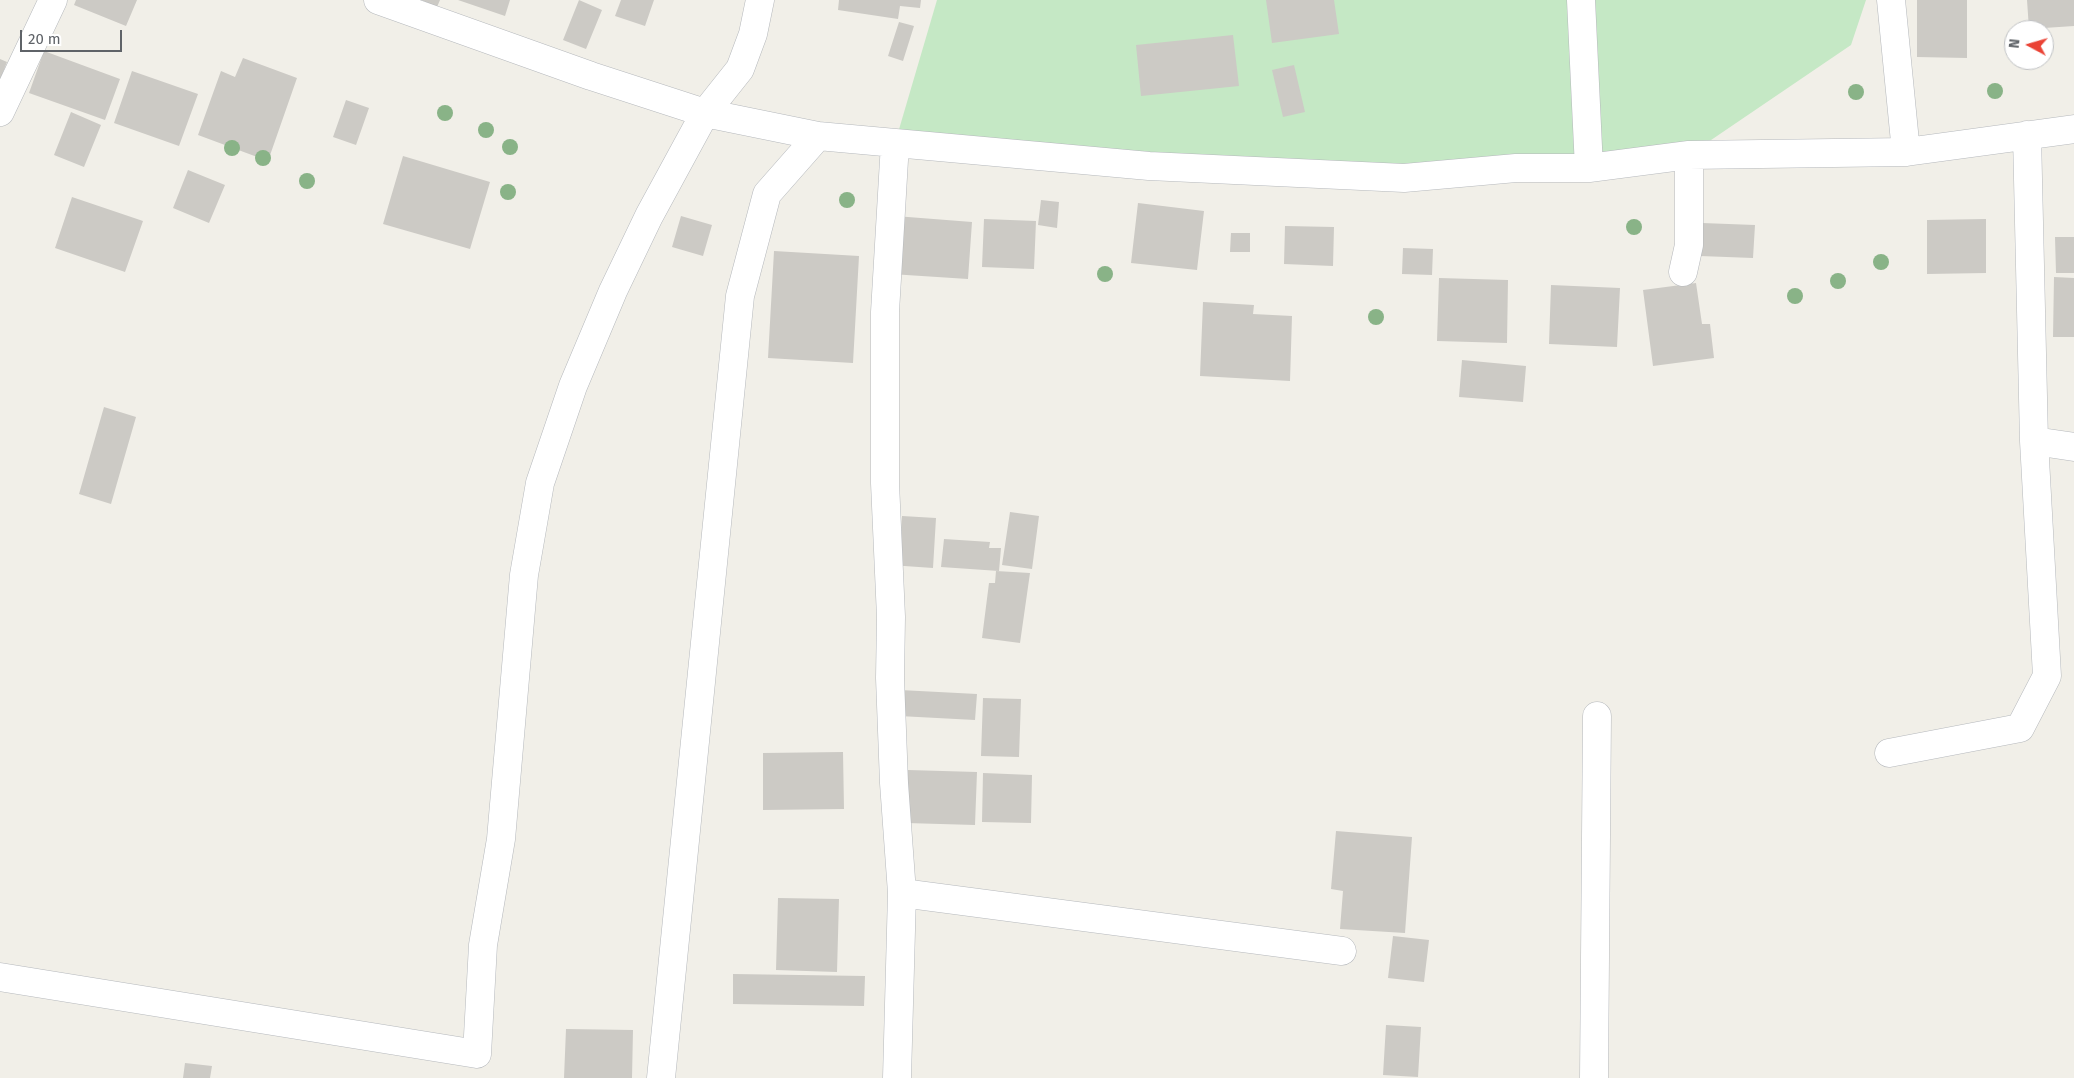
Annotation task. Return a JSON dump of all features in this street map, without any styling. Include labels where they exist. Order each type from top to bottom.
[{"type":"street","points":[[0,112],[53,0]]},
{"type":"street","points":[[378,0],[590,76],[705,113],[818,136],[1149,166],[1404,178],[1516,168],[1590,168],[1690,155],[1906,152],[2074,129]]},
{"type":"street","points":[[0,977],[477,1054],[483,945],[501,839],[524,575],[540,483],[573,386],[613,291],[649,216],[705,113],[740,69],[753,34],[760,0]]},
{"type":"street","points":[[1581,0],[1590,168]]},
{"type":"street","points":[[1890,0],[1906,152]]},
{"type":"street","points":[[1889,753],[2020,728],[2047,676],[2034,441],[2027,135]]},
{"type":"street","points":[[661,1078],[740,296],[767,194],[818,136]]},
{"type":"street","points":[[895,144],[886,312],[885,483],[891,617],[890,678],[894,783],[902,893],[897,1078]]},
{"type":"street","points":[[1683,272],[1689,245],[1690,155]]},
{"type":"street","points":[[2034,441],[2074,446]]},
{"type":"street","points":[[1594,1078],[1598,716]]},
{"type":"street","points":[[902,893],[1342,951]]},
{"type":"green space","points":[[937,0],[1866,0],[1851,45],[1689,155],[1404,178],[895,143]]},
{"type":"building","points":[[76,0],[137,0],[126,26],[74,5]]},
{"type":"building","points":[[421,0],[440,0],[437,7]]},
{"type":"building","points":[[458,0],[510,0],[505,16]]},
{"type":"building","points":[[579,0],[602,10],[586,49],[563,40]]},
{"type":"building","points":[[621,0],[654,0],[645,26],[615,16]]},
{"type":"building","points":[[839,0],[921,0],[920,8],[900,6],[898,19],[838,10]]},
{"type":"building","points":[[1266,0],[1334,0],[1339,34],[1272,43]]},
{"type":"building","points":[[1917,0],[1967,0],[1967,58],[1917,57]]},
{"type":"building","points":[[2027,0],[2074,0],[2074,26],[2054,27],[2054,20],[2028,20]]},
{"type":"building","points":[[899,22],[914,26],[903,61],[888,56]]},
{"type":"building","points":[[1233,35],[1239,86],[1141,96],[1136,45]]},
{"type":"building","points":[[44,51],[120,79],[105,120],[29,93]]},
{"type":"building","points":[[243,58],[297,78],[268,161],[198,135],[221,71],[235,77]]},
{"type":"building","points":[[0,59],[7,62],[0,80]]},
{"type":"building","points":[[1294,65],[1305,112],[1283,117],[1272,70]]},
{"type":"building","points":[[132,71],[198,94],[179,146],[114,123]]},
{"type":"building","points":[[346,100],[369,108],[356,145],[333,137]]},
{"type":"building","points":[[71,112],[101,125],[84,167],[54,155]]},
{"type":"building","points":[[403,156],[490,182],[470,249],[383,224]]},
{"type":"building","points":[[188,170],[225,185],[209,223],[173,208]]},
{"type":"building","points":[[72,197],[143,221],[125,272],[55,248]]},
{"type":"building","points":[[1041,200],[1059,202],[1057,228],[1038,225]]},
{"type":"building","points":[[1138,203],[1204,211],[1197,270],[1131,263]]},
{"type":"building","points":[[681,216],[712,225],[703,256],[672,247]]},
{"type":"building","points":[[895,216],[972,222],[968,279],[891,274]]},
{"type":"building","points":[[984,219],[1036,221],[1034,269],[982,267]]},
{"type":"building","points":[[1986,219],[1986,273],[1927,274],[1927,220]]},
{"type":"building","points":[[1702,223],[1755,225],[1753,258],[1700,256]]},
{"type":"building","points":[[1285,226],[1334,227],[1333,266],[1284,264]]},
{"type":"building","points":[[1231,233],[1250,233],[1250,252],[1230,252]]},
{"type":"building","points":[[2055,237],[2074,237],[2074,273],[2056,273]]},
{"type":"building","points":[[1403,248],[1433,249],[1432,275],[1402,274]]},
{"type":"building","points":[[774,251],[859,256],[853,363],[768,358]]},
{"type":"building","points":[[2054,277],[2074,278],[2074,337],[2053,337]]},
{"type":"building","points":[[1439,278],[1508,280],[1507,343],[1437,341]]},
{"type":"building","points":[[1696,283],[1702,324],[1710,324],[1714,358],[1653,366],[1643,290]]},
{"type":"building","points":[[1551,285],[1620,288],[1617,347],[1549,344]]},
{"type":"building","points":[[1203,302],[1254,305],[1253,314],[1292,316],[1290,381],[1200,376]]},
{"type":"building","points":[[1462,360],[1526,366],[1523,402],[1459,397]]},
{"type":"building","points":[[104,407],[136,417],[111,504],[79,494]]},
{"type":"building","points":[[1010,512],[1039,516],[1032,569],[1002,565]]},
{"type":"building","points":[[902,516],[936,518],[933,568],[890,565],[901,534]]},
{"type":"building","points":[[944,539],[990,542],[989,548],[1001,548],[999,571],[941,567]]},
{"type":"building","points":[[996,571],[1030,573],[1020,643],[982,638],[989,583],[995,583]]},
{"type":"building","points":[[900,690],[977,694],[975,720],[899,716]]},
{"type":"building","points":[[983,698],[1021,699],[1019,757],[981,756]]},
{"type":"building","points":[[843,752],[844,809],[763,810],[763,753]]},
{"type":"building","points":[[908,770],[977,772],[975,825],[906,823]]},
{"type":"building","points":[[983,773],[1032,775],[1031,823],[982,822]]},
{"type":"building","points":[[1336,831],[1412,837],[1405,933],[1340,929],[1343,891],[1331,889]]},
{"type":"building","points":[[778,898],[839,899],[837,972],[776,970]]},
{"type":"building","points":[[1393,936],[1429,940],[1424,982],[1388,978]]},
{"type":"building","points":[[733,974],[865,976],[864,1006],[733,1004]]},
{"type":"building","points":[[1386,1025],[1421,1027],[1418,1077],[1383,1075]]},
{"type":"building","points":[[566,1029],[633,1030],[632,1078],[564,1078]]},
{"type":"building","points":[[185,1063],[212,1066],[210,1078],[183,1078]]}]
